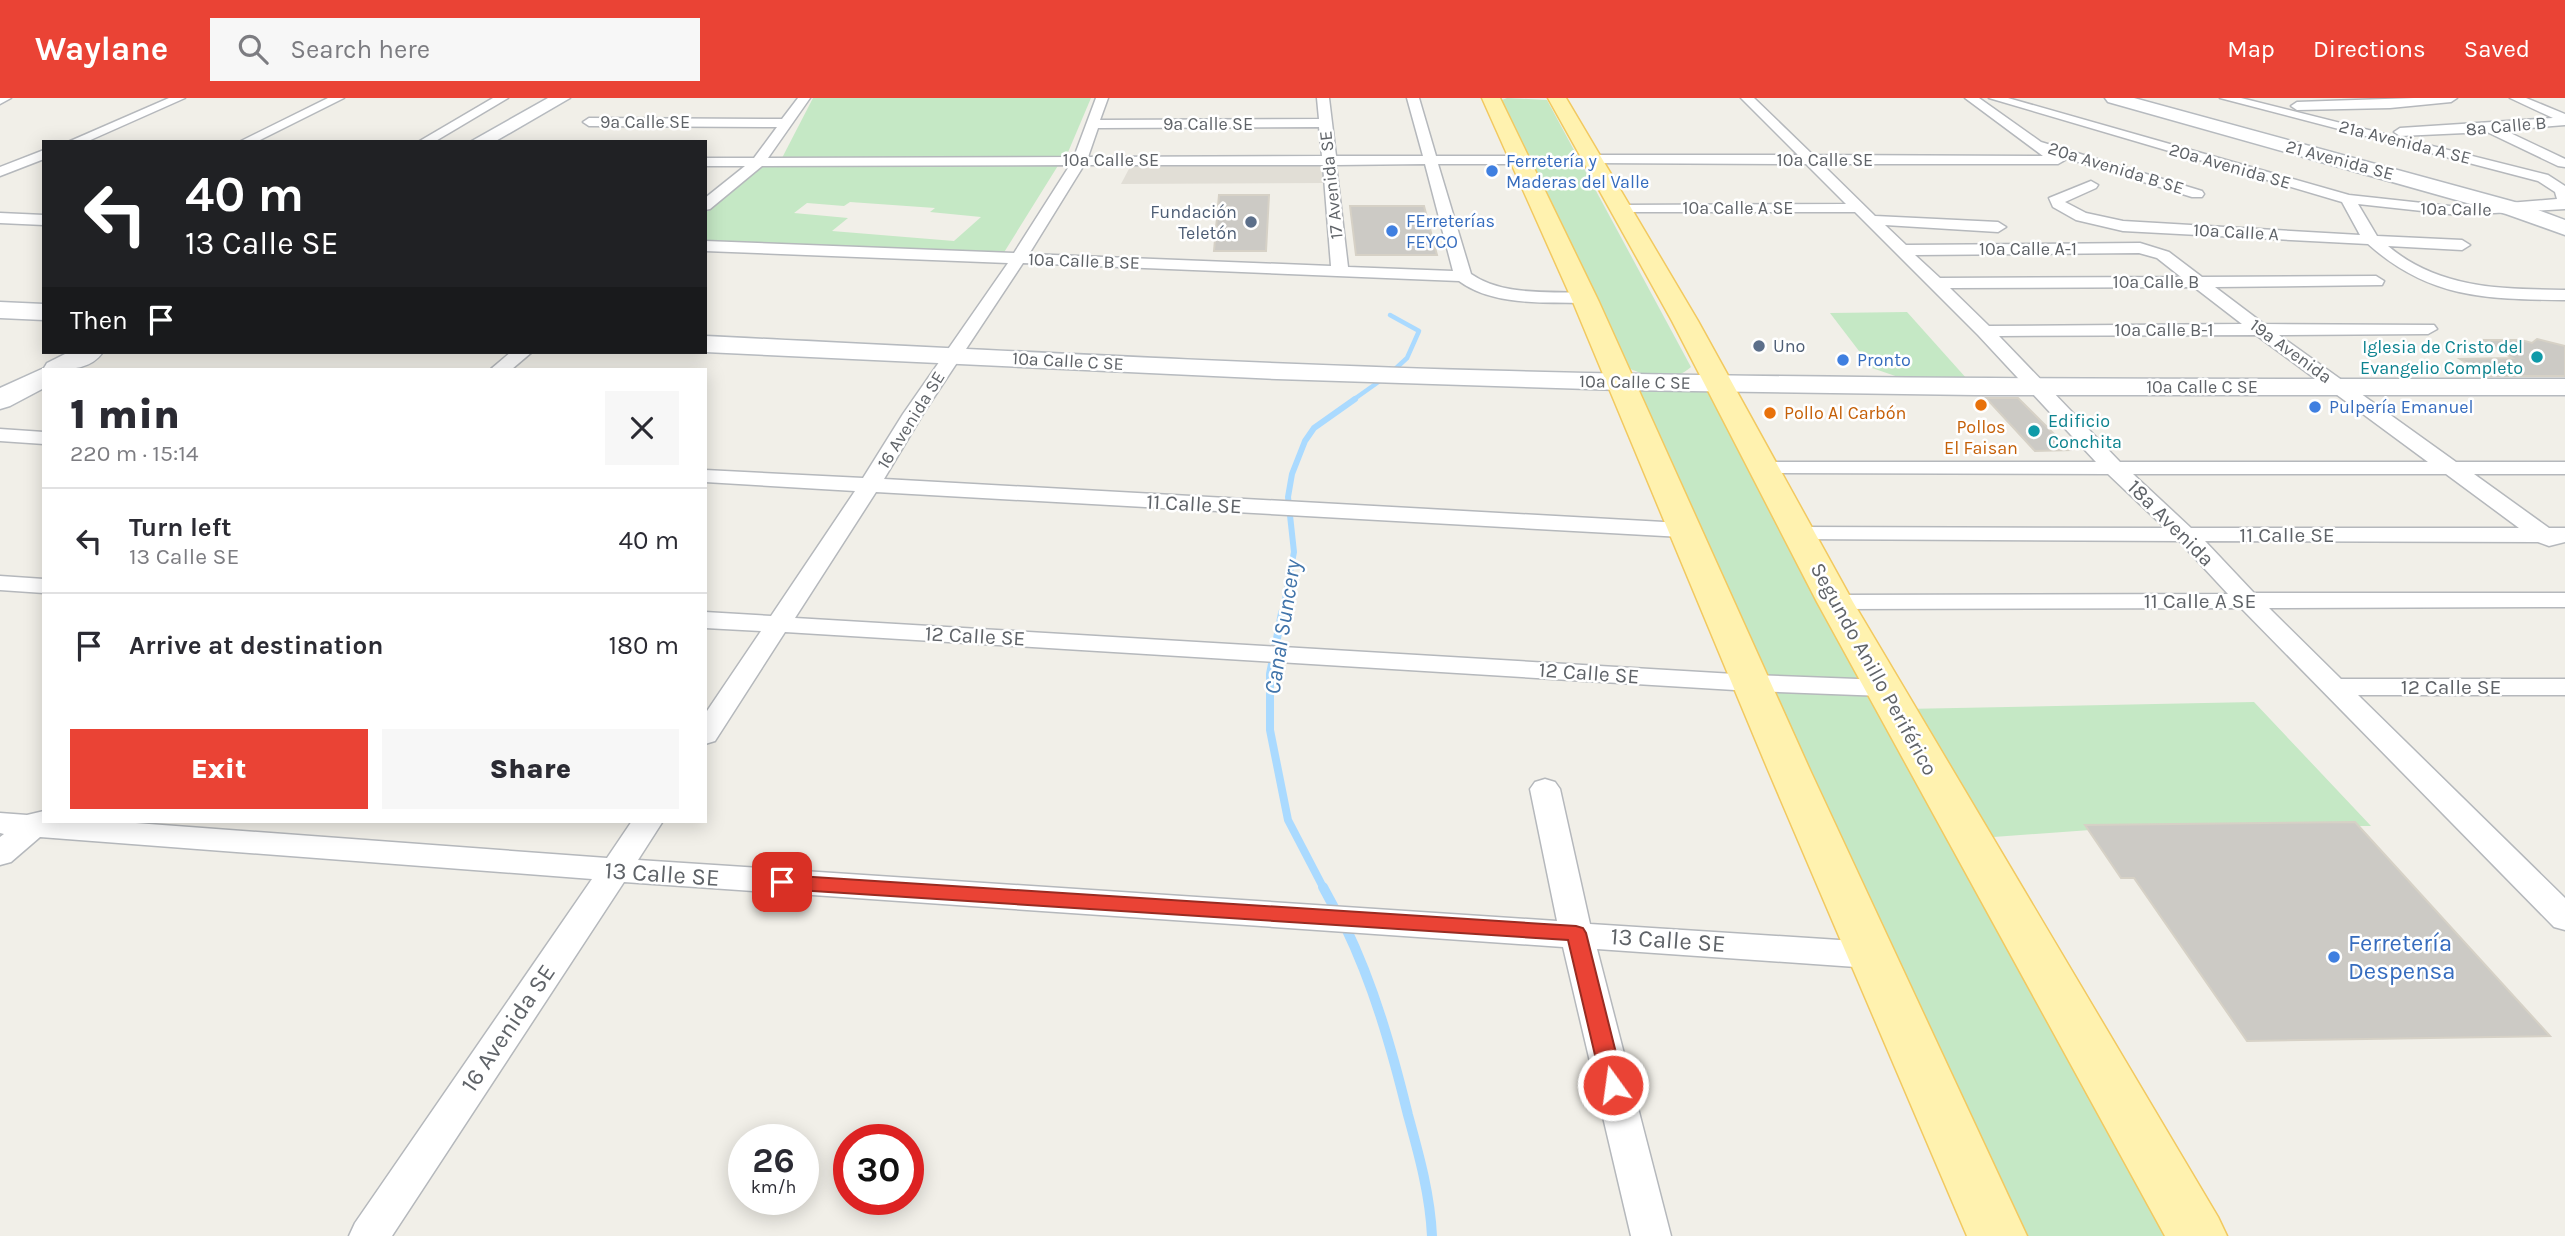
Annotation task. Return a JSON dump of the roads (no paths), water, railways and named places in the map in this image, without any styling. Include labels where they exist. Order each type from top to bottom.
[{"type":"main road","points":[[1491,98],[1517,160],[1584,298],[1682,530],[1997,1236]]},
{"type":"main road","name":"Segundo Anillo Periférico","points":[[1557,98],[1718,384],[1835,602],[2197,1236]]},
{"type":"street","points":[[0,100],[5,98]]},
{"type":"street","points":[[79,140],[178,98]]},
{"type":"street","points":[[249,140],[338,98]]},
{"type":"street","points":[[428,140],[502,98]]},
{"type":"street","points":[[483,140],[561,98]]},
{"type":"street","points":[[707,204],[758,162],[804,98]]},
{"type":"street","name":"16 Avenida SE","points":[[707,732],[952,355],[1019,258],[1080,160],[1102,98]]},
{"type":"street","name":"17 Avenida SE","points":[[1323,98],[1340,271]]},
{"type":"street","points":[[1413,98],[1463,276],[1471,284],[1495,292],[1584,298]]},
{"type":"street","name":"18a Avenida","points":[[1747,98],[1807,160],[1984,331],[2115,469],[2186,535],[2248,601],[2565,918]]},
{"type":"street","points":[[1971,98],[1992,104],[2035,144],[2059,160]]},
{"type":"street","name":"21 Avenida SE","points":[[2114,98],[2514,209],[2565,228]]},
{"type":"street","name":"21a Avenida A SE","points":[[2227,98],[2565,184]]},
{"type":"street","points":[[2264,107],[2390,104],[2451,98]]},
{"type":"street","points":[[2516,98],[2565,120]]},
{"type":"street","points":[[2022,106],[2051,99]]},
{"type":"street","name":"20a Avenida SE","points":[[1992,104],[2022,106],[2348,199]]},
{"type":"street","name":"8a Calle B","points":[[2363,132],[2489,128],[2565,120]]},
{"type":"street","name":"9a Calle SE","points":[[589,122],[785,124]]},
{"type":"street","name":"9a Calle SE","points":[[1092,124],[1324,123]]},
{"type":"street","points":[[2489,128],[2563,163]]},
{"type":"street","name":"20a Avenida B SE","points":[[2035,144],[2197,194],[2132,189]]},
{"type":"street","points":[[0,172],[42,155]]},
{"type":"street","name":"10a Calle SE","points":[[1591,159],[2059,160]]},
{"type":"street","name":"10a Calle SE","points":[[707,162],[1517,160]]},
{"type":"street","name":"10a Calle A","points":[[2059,160],[2098,186],[2056,198],[2058,204],[2081,217],[2123,226],[2462,245]]},
{"type":"street","points":[[0,161],[42,161]]},
{"type":"street","points":[[2543,178],[2560,188],[2564,194],[2561,206]]},
{"type":"street","points":[[2348,199],[2372,240],[2416,274],[2434,283],[2491,294],[2565,295]]},
{"type":"street","name":"10a Calle","points":[[2348,199],[2434,210],[2561,206]]},
{"type":"street","name":"10a Calle A SE","points":[[1620,209],[1864,214]]},
{"type":"street","points":[[1864,214],[1998,227]]},
{"type":"street","points":[[0,218],[42,220]]},
{"type":"street","name":"10a Calle B SE","points":[[707,246],[1463,276]]},
{"type":"street","name":"10a Calle A-1","points":[[1902,250],[2140,248],[2153,251]]},
{"type":"street","name":"19a Avenida","points":[[2153,251],[2163,255],[2260,330],[2453,468],[2555,536],[2565,550]]},
{"type":"street","name":"10a Calle B","points":[[1935,283],[2376,281]]},
{"type":"street","points":[[0,310],[42,312]]},
{"type":"street","name":"10a Calle B-1","points":[[1984,331],[2428,329]]},
{"type":"street","name":"10a Calle C SE","points":[[707,344],[1353,374],[1620,382],[2037,388],[2565,387]]},
{"type":"street","points":[[59,368],[85,354]]},
{"type":"street","points":[[501,368],[520,354]]},
{"type":"street","points":[[0,400],[42,377]]},
{"type":"street","points":[[0,435],[42,438]]},
{"type":"street","points":[[1763,468],[2565,468]]},
{"type":"street","name":"11 Calle SE","points":[[707,476],[1682,530]]},
{"type":"street","name":"11 Calle SE","points":[[1799,534],[2555,536]]},
{"type":"street","points":[[0,583],[42,586]]},
{"type":"street","name":"11 Calle A SE","points":[[1835,602],[2565,600]]},
{"type":"street","name":"12 Calle SE","points":[[707,620],[1245,652]]},
{"type":"street","points":[[1245,652],[1293,654]]},
{"type":"street","name":"12 Calle SE","points":[[1293,654],[1751,683],[1884,688]]},
{"type":"street","name":"12 Calle SE","points":[[2336,687],[2565,687]]},
{"type":"street","points":[[1545,789],[1576,933],[1651,1236]]},
{"type":"street","points":[[0,854],[39,821]]},
{"type":"street","name":"13 Calle SE","points":[[0,823],[39,821]]},
{"type":"street","name":"13 Calle SE","points":[[63,823],[615,870],[1870,955]]},
{"type":"street","name":"16 Avenida SE","points":[[369,1236],[647,823]]},
{"type":"waterway","name":"Canal Suncery","points":[[1390,315],[1419,331],[1407,358],[1393,371]]},
{"type":"waterway","name":"Canal Suncery","points":[[1353,400],[1384,378]]},
{"type":"waterway","name":"Canal Suncery","points":[[1282,615],[1294,552],[1288,497],[1292,474],[1305,441],[1314,428],[1355,399]]},
{"type":"waterway","name":"Canal Suncery","points":[[1282,613],[1270,674],[1270,730],[1288,820],[1324,889]]},
{"type":"waterway","name":"Canal Suncery","points":[[1323,887],[1337,913]]},
{"type":"waterway","name":"Canal Suncery","points":[[1345,926],[1373,995],[1395,1066],[1423,1175],[1432,1236]]},
{"type":"place","name":"Ferretería y Maderas del Valle","points":[[1492,171]]},
{"type":"place","name":"Fundación Teletón","points":[[1251,222]]},
{"type":"place","name":"FErreterías FEYCO","points":[[1392,231]]},
{"type":"place","name":"Uno","points":[[1759,346]]},
{"type":"place","name":"Iglesia de Cristo del Evangelio Completo","points":[[2537,357]]},
{"type":"place","name":"Pronto","points":[[1843,360]]},
{"type":"place","name":"Pollos El Faisan","points":[[1981,405]]},
{"type":"place","name":"Pulpería Emanuel","points":[[2315,407]]},
{"type":"place","name":"Pollo Al Carbón","points":[[1770,413]]},
{"type":"place","name":"Edificio Conchita","points":[[2034,431]]},
{"type":"place","name":"Ferretería Despensa","points":[[2334,957]]}]
